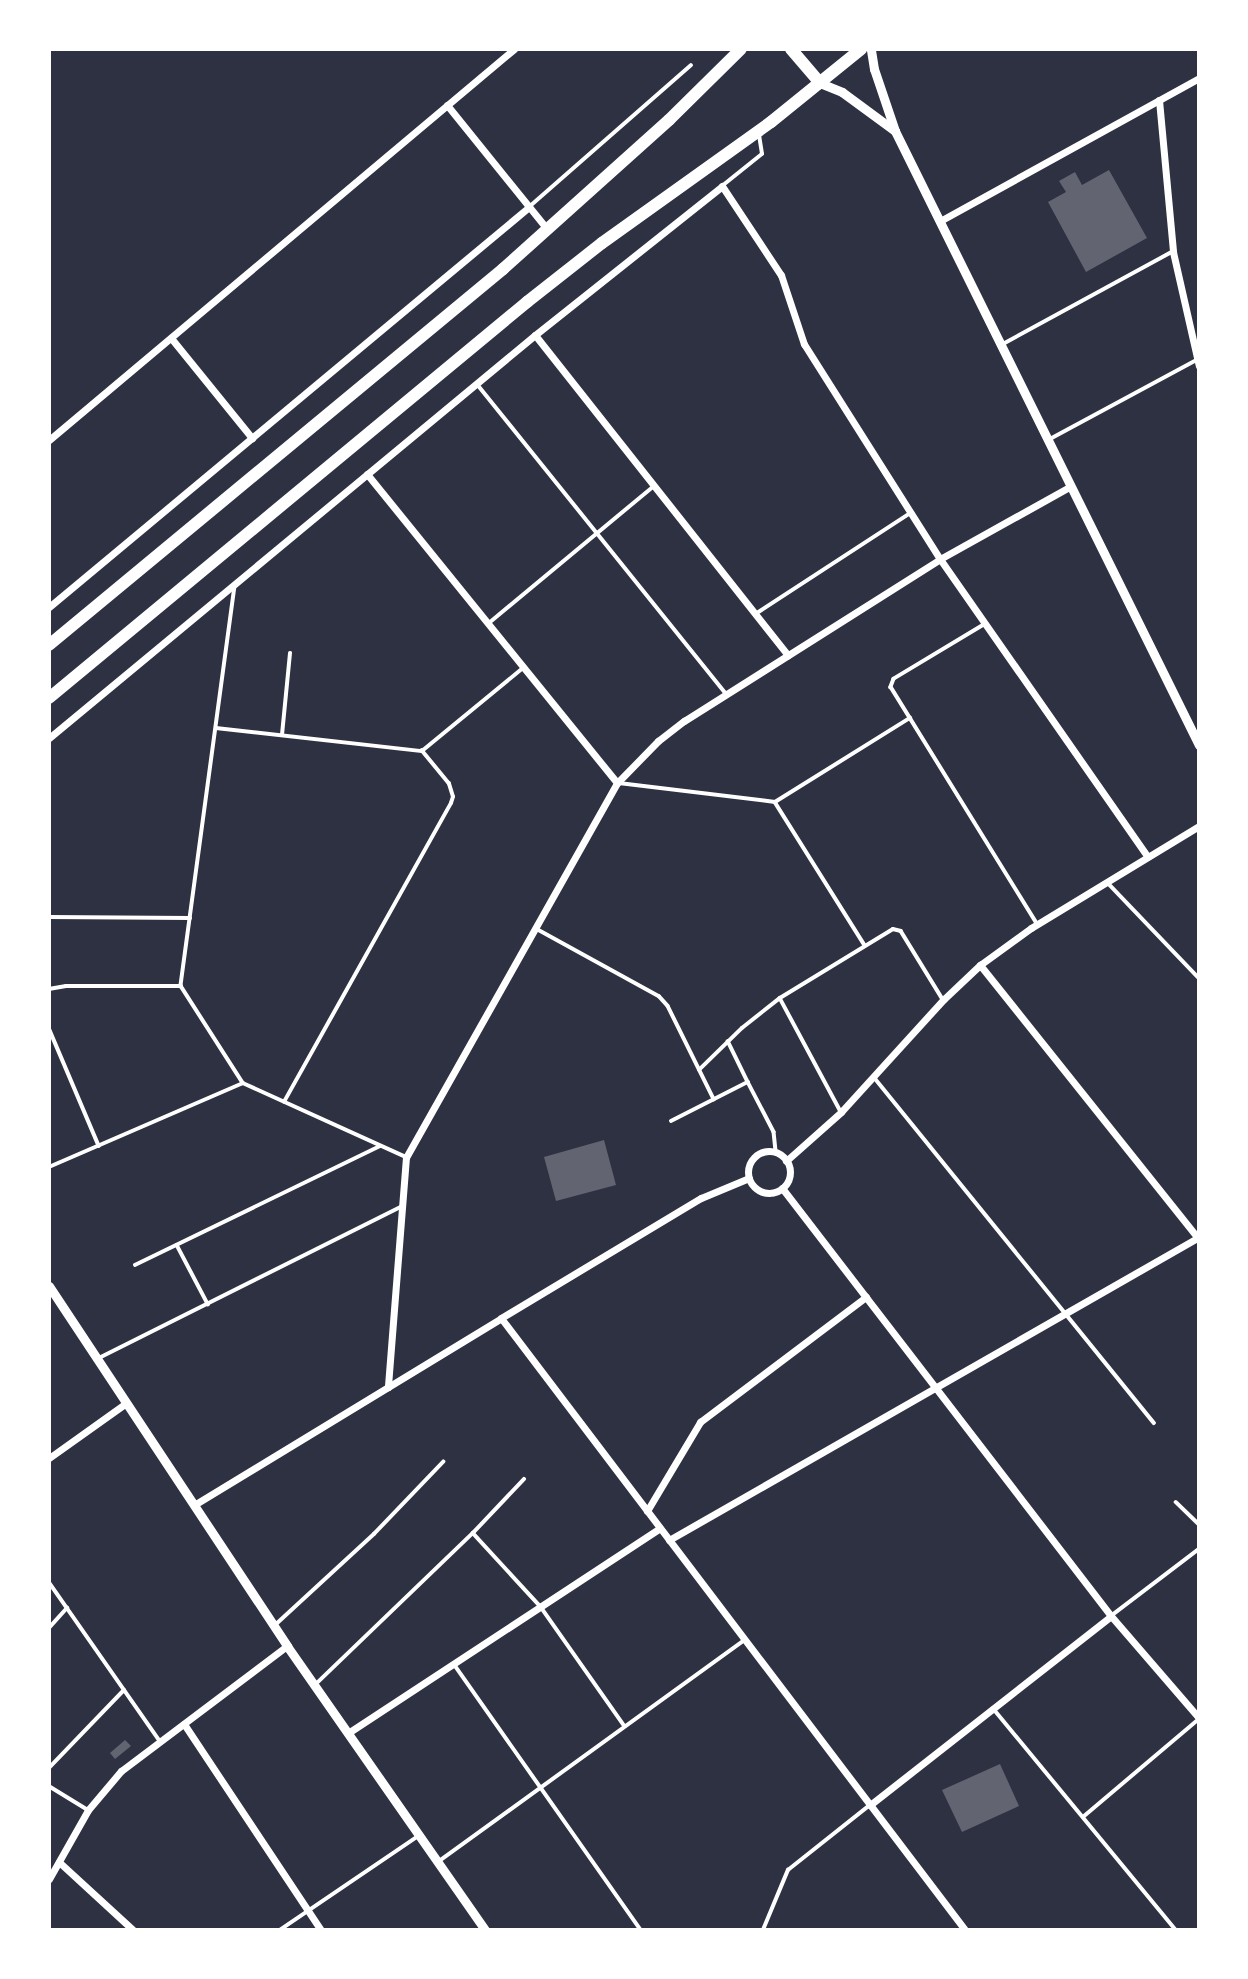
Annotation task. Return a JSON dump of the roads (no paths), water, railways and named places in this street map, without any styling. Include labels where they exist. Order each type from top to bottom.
[{"type":"highway","points":[[49,645],[548,230],[669,120],[741,49]]},
{"type":"highway","points":[[791,49],[820,83]]},
{"type":"highway","points":[[49,698],[527,302],[758,131],[861,49]]},
{"type":"street","points":[[49,440],[514,49]]},
{"type":"street","points":[[871,49],[895,131],[1199,745]]},
{"type":"street","points":[[940,221],[1199,78]]},
{"type":"street","points":[[820,83],[842,92],[895,131]]},
{"type":"street","points":[[1159,100],[1173,252],[1198,363]]},
{"type":"street","points":[[447,105],[548,230]]},
{"type":"street","points":[[49,738],[535,335],[722,186],[781,275],[804,344],[940,559],[1148,857]]},
{"type":"street","points":[[49,607],[530,207]]},
{"type":"street","points":[[535,335],[788,655]]},
{"type":"street","points":[[171,338],[252,438]]},
{"type":"street","points":[[367,474],[617,783]]},
{"type":"street","points":[[388,1387],[406,1157],[617,783],[658,741],[726,694],[940,559],[1071,486]]},
{"type":"street","points":[[786,1161],[841,1112],[944,999],[980,965],[1038,924],[1199,826]]},
{"type":"street","points":[[669,1540],[1199,1238],[980,965]]},
{"type":"street","points":[[776,1152],[786,1161],[790,1174],[782,1188],[766,1192],[754,1186],[749,1167],[757,1156],[776,1152]]},
{"type":"street","points":[[194,1505],[701,1198],[750,1178]]},
{"type":"street","points":[[782,1188],[1111,1616],[1199,1719]]},
{"type":"street","points":[[49,1286],[274,1627],[485,1930]]},
{"type":"street","points":[[647,1511],[700,1422],[866,1297]]},
{"type":"street","points":[[501,1318],[964,1930]]},
{"type":"street","points":[[49,1458],[126,1403]]},
{"type":"street","points":[[348,1734],[660,1528]]},
{"type":"street","points":[[870,1805],[1111,1616]]},
{"type":"street","points":[[49,1880],[88,1810],[121,1771],[287,1646]]},
{"type":"street","points":[[184,1724],[321,1930]]},
{"type":"street","points":[[59,1862],[133,1930]]},
{"type":"lane","points":[[530,207],[691,65]]},
{"type":"lane","points":[[722,186],[762,154],[758,131]]},
{"type":"lane","points":[[1001,345],[1173,252]]},
{"type":"lane","points":[[1048,440],[1198,363]]},
{"type":"lane","points":[[477,384],[726,694]]},
{"type":"lane","points":[[488,623],[654,486]]},
{"type":"lane","points":[[756,614],[911,512]]},
{"type":"lane","points":[[236,583],[181,986],[243,1083],[406,1157]]},
{"type":"lane","points":[[985,624],[892,681],[892,690],[1038,924]]},
{"type":"lane","points":[[282,736],[290,653]]},
{"type":"lane","points":[[422,751],[523,667]]},
{"type":"lane","points":[[617,783],[775,802],[910,718]]},
{"type":"lane","points":[[216,728],[422,751],[452,790],[450,803],[284,1102]]},
{"type":"lane","points":[[775,802],[865,945]]},
{"type":"lane","points":[[1107,882],[1199,978]]},
{"type":"lane","points":[[49,917],[190,918]]},
{"type":"lane","points":[[535,928],[659,996],[714,1099]]},
{"type":"lane","points":[[699,1070],[728,1041],[780,998],[890,930],[898,929],[944,999]]},
{"type":"lane","points":[[49,989],[66,986],[181,986]]},
{"type":"lane","points":[[780,998],[841,1112]]},
{"type":"lane","points":[[49,1028],[99,1146]]},
{"type":"lane","points":[[728,1041],[774,1132],[776,1152]]},
{"type":"lane","points":[[873,1076],[1154,1423]]},
{"type":"lane","points":[[671,1121],[748,1082]]},
{"type":"lane","points":[[49,1167],[243,1083]]},
{"type":"lane","points":[[135,1265],[380,1146]]},
{"type":"lane","points":[[97,1359],[402,1206]]},
{"type":"lane","points":[[177,1245],[208,1304]]},
{"type":"lane","points":[[274,1627],[373,1534],[443,1462]]},
{"type":"lane","points":[[314,1686],[473,1533],[524,1479]]},
{"type":"lane","points":[[1176,1502],[1199,1524]]},
{"type":"lane","points":[[473,1533],[541,1607],[624,1725]]},
{"type":"lane","points":[[1111,1616],[1199,1549]]},
{"type":"lane","points":[[49,1582],[160,1741]]},
{"type":"lane","points":[[49,1628],[67,1608]]},
{"type":"lane","points":[[438,1862],[745,1640]]},
{"type":"lane","points":[[454,1664],[641,1930]]},
{"type":"lane","points":[[49,1768],[124,1690]]},
{"type":"lane","points":[[993,1708],[1176,1930]]},
{"type":"lane","points":[[1083,1817],[1199,1719]]},
{"type":"lane","points":[[49,1786],[88,1810]]},
{"type":"lane","points":[[763,1930],[788,1870],[870,1805]]},
{"type":"lane","points":[[280,1930],[419,1835]]},
{"type":"lane","points":[[765,1923],[771,1930]]}]
